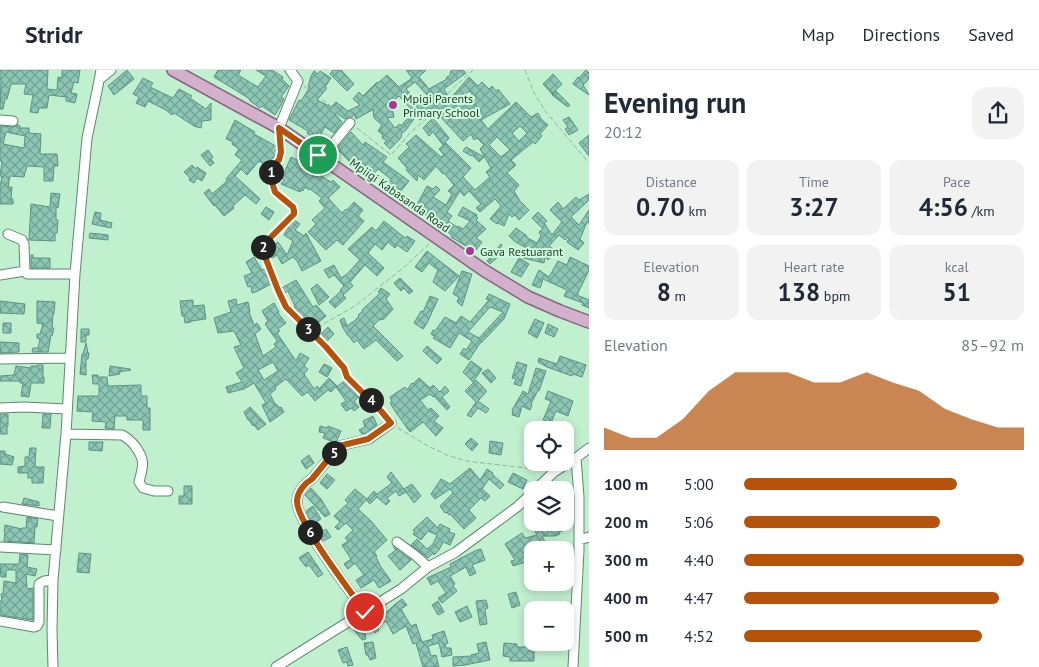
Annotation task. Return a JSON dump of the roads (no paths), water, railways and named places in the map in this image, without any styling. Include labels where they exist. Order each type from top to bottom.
[{"type":"main road","name":"Mpiigi Kabasanda Road","points":[[173,70],[279,128],[484,271],[528,297],[560,312],[589,322]]},
{"type":"street","points":[[53,667],[53,580],[66,434],[75,274],[87,138],[100,75],[110,70]]},
{"type":"street","points":[[279,128],[298,80],[290,70]]},
{"type":"street","points":[[0,120],[13,121]]},
{"type":"street","points":[[322,158],[350,123]]},
{"type":"street","points":[[8,234],[22,240],[24,244],[25,271]]},
{"type":"street","points":[[0,274],[25,271],[27,274],[75,274]]},
{"type":"street","points":[[0,359],[70,358]]},
{"type":"street","points":[[0,408],[24,407],[67,410]]},
{"type":"street","points":[[365,612],[317,544],[300,514],[297,501],[300,491],[339,446],[368,439],[391,423]]},
{"type":"street","points":[[66,434],[122,436],[129,439],[142,455],[143,464],[139,482],[143,488],[154,491],[168,491]]},
{"type":"street","points":[[544,481],[554,472],[589,448]]},
{"type":"street","points":[[573,667],[579,540],[579,497],[576,458]]},
{"type":"street","points":[[276,667],[402,589],[428,567],[456,552],[524,500]]},
{"type":"street","points":[[3,507],[58,516]]},
{"type":"street","points":[[579,540],[589,537]]},
{"type":"street","points":[[397,542],[428,567]]},
{"type":"street","points":[[0,548],[56,550]]},
{"type":"street","points":[[0,621],[37,626],[39,622],[39,584],[44,581],[53,580]]},
{"type":"place","name":"Mpigi Parents Primary School","points":[[393,105]]},
{"type":"place","name":"Gava Restuarant","points":[[470,251]]}]
